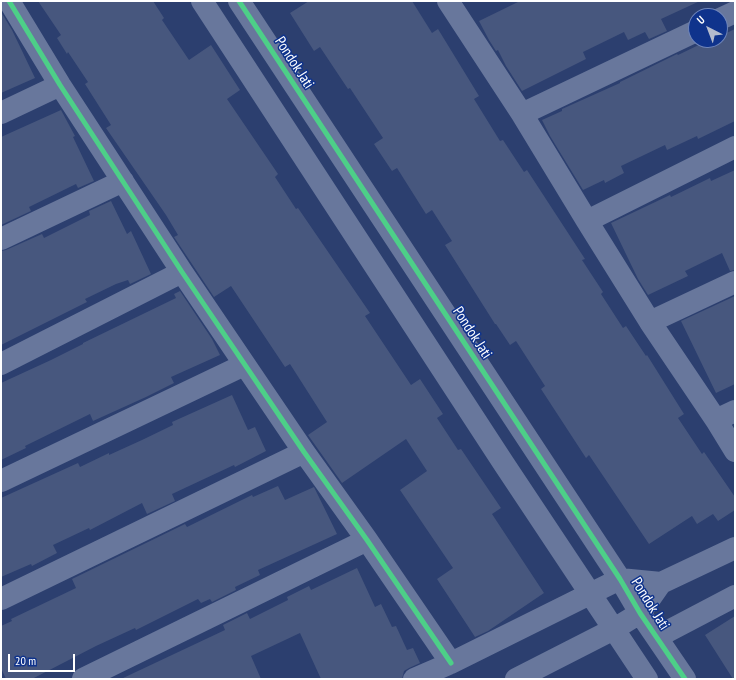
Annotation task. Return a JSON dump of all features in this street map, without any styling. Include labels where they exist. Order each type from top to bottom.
[{"type":"street","points":[[8,1],[60,85],[244,365],[451,663]]},
{"type":"street","points":[[202,1],[590,595],[648,679]]},
{"type":"street","name":"Pondok Jati","points":[[239,1],[620,579],[640,613],[685,679]]},
{"type":"street","points":[[448,1],[522,114],[587,222],[650,322],[726,416],[735,451]]},
{"type":"street","points":[[522,114],[688,35]]},
{"type":"street","points":[[1,113],[60,85]]},
{"type":"street","points":[[587,222],[735,147]]},
{"type":"street","points":[[1,239],[123,181]]},
{"type":"street","points":[[1,364],[182,272]]},
{"type":"street","points":[[650,322],[735,282]]},
{"type":"street","points":[[1,481],[244,365]]},
{"type":"street","points":[[1,599],[304,452]]},
{"type":"street","points":[[83,679],[367,540]]},
{"type":"street","points":[[516,679],[614,629],[640,613],[661,583],[735,548]]},
{"type":"street","points":[[414,679],[451,663],[620,579],[661,583]]},
{"type":"street","points":[[657,637],[735,596]]},
{"type":"building","points":[[38,1],[153,1],[164,18],[162,20],[189,60],[211,45],[240,90],[227,99],[278,174],[275,177],[296,209],[298,208],[370,313],[365,316],[411,385],[420,379],[443,414],[437,418],[458,450],[461,449],[501,508],[492,514],[544,593],[488,631],[475,637],[437,579],[453,568],[400,490],[427,471],[406,439],[342,483],[308,435],[327,422],[290,364],[285,367],[231,286],[214,297],[174,237],[178,235],[166,215],[106,128],[111,125],[85,84],[88,82],[57,38],[61,35]]},
{"type":"building","points":[[309,1],[412,1],[432,33],[438,29],[479,96],[474,99],[500,141],[503,140],[524,172],[527,170],[585,259],[582,260],[603,292],[601,294],[623,328],[626,326],[646,356],[647,355],[684,414],[678,418],[702,454],[704,452],[735,497],[735,510],[718,521],[713,514],[697,524],[692,516],[649,544],[589,455],[586,458],[541,389],[545,386],[516,341],[510,345],[495,324],[445,245],[452,241],[432,210],[426,214],[397,168],[392,171],[374,144],[383,138],[350,88],[348,89],[320,47],[314,51],[290,13]]},
{"type":"building","points":[[520,1],[700,1],[661,19],[667,31],[649,39],[645,32],[628,40],[624,32],[583,52],[586,59],[522,91],[498,50],[496,51],[489,40],[479,21]]},
{"type":"building","points":[[1,12],[12,30],[35,78],[1,93]]},
{"type":"building","points":[[735,29],[735,121],[698,139],[697,136],[667,150],[665,145],[621,166],[624,173],[605,183],[604,180],[583,190],[542,120],[562,111],[562,109],[692,48],[728,48],[728,32]]},
{"type":"building","points":[[61,110],[75,136],[73,137],[94,181],[78,188],[76,184],[29,207],[31,211],[1,225],[1,137]]},
{"type":"building","points":[[735,170],[735,270],[730,271],[722,253],[685,271],[688,276],[648,295],[638,279],[611,223],[670,195],[671,197],[710,178],[711,181]]},
{"type":"building","points":[[111,201],[127,234],[131,231],[151,274],[130,284],[128,280],[116,284],[85,299],[87,302],[1,345],[1,251],[42,234],[44,238],[90,215],[89,211]]},
{"type":"building","points":[[180,291],[212,339],[220,355],[171,377],[174,383],[146,397],[93,421],[90,414],[25,446],[26,448],[1,460],[1,383],[176,298],[174,294]]},
{"type":"building","points":[[735,296],[735,384],[716,393],[681,321]]},
{"type":"building","points":[[232,395],[248,430],[255,427],[266,451],[235,467],[234,465],[172,494],[175,501],[147,514],[142,503],[90,530],[89,528],[53,545],[57,553],[32,566],[31,564],[1,577],[1,498],[78,463],[80,467],[109,453],[109,455],[173,425],[172,422]]},
{"type":"building","points":[[278,486],[285,500],[314,487],[337,534],[258,570],[260,575],[235,587],[236,590],[212,602],[210,599],[201,603],[198,599],[136,630],[135,628],[96,646],[32,679],[6,679],[1,668],[1,626],[12,621],[11,619],[76,588],[72,579],[185,524],[187,527],[252,495],[253,497]]},
{"type":"building","points":[[357,568],[375,607],[381,604],[392,627],[396,626],[407,650],[413,648],[420,663],[404,671],[402,679],[321,679],[300,633],[251,656],[261,679],[121,679],[225,630],[223,625],[247,613],[250,619],[288,600],[287,597],[309,586],[311,590]]},
{"type":"building","points":[[735,616],[735,679],[733,679],[705,635]]},
{"type":"cycle path","points":[[9,1],[60,85],[182,272],[304,452],[367,540],[451,663]]},
{"type":"cycle path","points":[[239,1],[620,579],[640,613],[685,679]]}]
